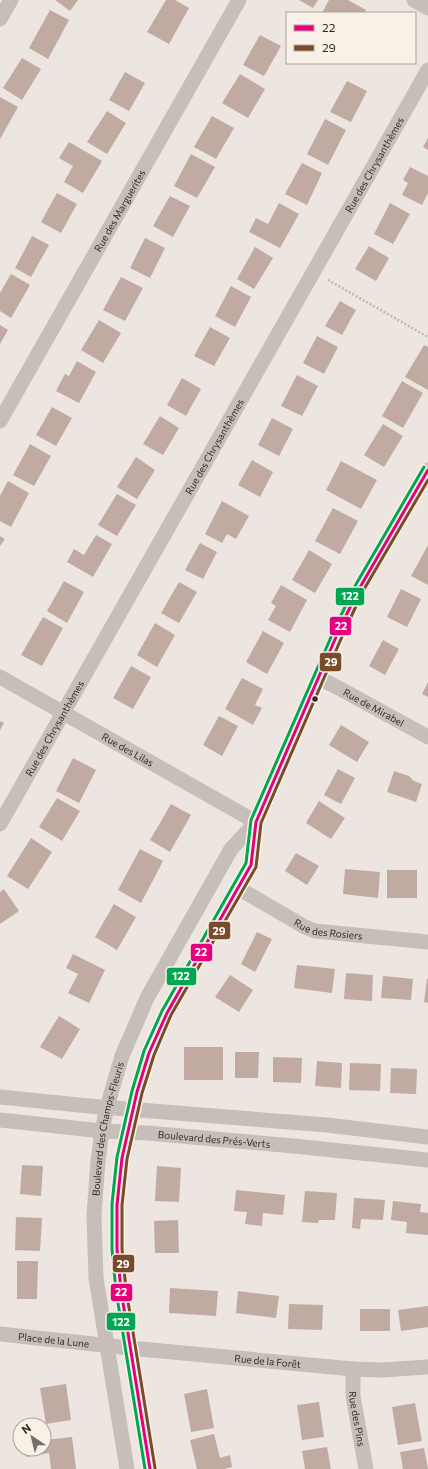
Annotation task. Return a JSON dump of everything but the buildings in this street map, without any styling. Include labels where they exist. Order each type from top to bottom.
[{"type":"street","points":[[0,19],[11,0]]},
{"type":"street","name":"Rue des Marguerites","points":[[0,421],[239,0]]},
{"type":"street","points":[[414,0],[428,8]]},
{"type":"street","name":"Rue des Chrysanthèmes","points":[[0,824],[62,712],[428,70]]},
{"type":"street","name":"Boulevard des Champs-Fleuris","points":[[150,1469],[121,1290],[116,1230],[122,1158],[132,1109],[149,1054],[164,1020],[177,994],[251,865],[256,822],[318,678],[354,600],[428,470]]},
{"type":"street","name":"Rue des Lilas","points":[[0,677],[256,822]]},
{"type":"street","name":"Rue de Mirabel","points":[[318,678],[428,737]]},
{"type":"street","name":"Boulevard des Champs-Fleuris","points":[[127,1469],[107,1345],[97,1294],[94,1235],[95,1193],[102,1131],[107,1107],[129,1038],[158,978],[231,849],[256,822]]},
{"type":"street","name":"Rue des Rosiers","points":[[238,888],[305,927],[315,931],[428,942]]},
{"type":"street","points":[[0,1097],[327,1125],[428,1137]]},
{"type":"street","name":"Boulevard des Prés-Verts","points":[[0,1120],[102,1131],[294,1146],[428,1160]]},
{"type":"street","name":"Place de la Lune","points":[[0,1334],[107,1345]]},
{"type":"street","name":"Rue de la Forêt","points":[[107,1345],[353,1369],[382,1370],[428,1367]]},
{"type":"street","name":"Rue des Pins","points":[[353,1369],[353,1396],[366,1469]]},
{"type":"path","points":[[324,277],[428,337]]},
{"type":"transit line","name":"122","points":[[145,1469],[116,1291],[112,1249],[112,1204],[117,1157],[132,1091],[144,1051],[162,1011],[246,863],[251,820],[335,628],[355,586],[424,467]]},
{"type":"transit line","name":"22","points":[[150,1469],[121,1290],[117,1249],[117,1205],[122,1158],[137,1092],[149,1053],[167,1013],[251,865],[256,822],[339,630],[359,589],[428,470]]},
{"type":"transit line","name":"29","points":[[155,1468],[126,1289],[122,1249],[122,1205],[127,1159],[142,1093],[154,1055],[171,1015],[256,867],[261,823],[363,591],[428,480]]}]
